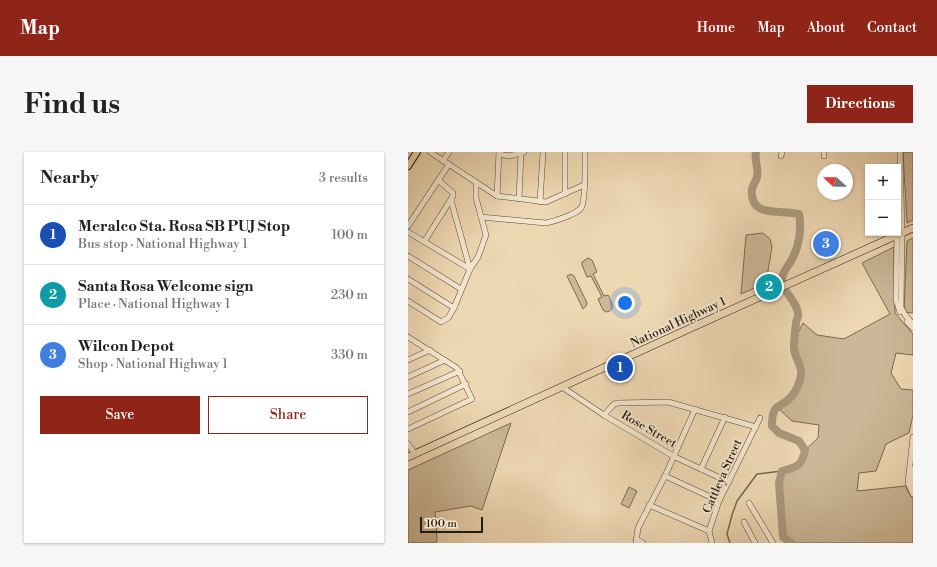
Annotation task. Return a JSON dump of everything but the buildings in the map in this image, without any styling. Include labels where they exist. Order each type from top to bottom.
[{"type":"highway","name":"National Highway 1","points":[[901,234],[913,228]]},
{"type":"highway","name":"National Highway 1","points":[[410,456],[897,236]]},
{"type":"main road","points":[[408,166],[417,152]]},
{"type":"street","points":[[430,152],[498,196],[546,202],[584,185]]},
{"type":"street","points":[[443,160],[449,152]]},
{"type":"street","points":[[498,196],[499,153],[509,156],[523,152],[519,199]]},
{"type":"street","points":[[540,202],[543,152]]},
{"type":"street","points":[[565,152],[565,194]]},
{"type":"street","points":[[481,217],[546,223],[580,210],[584,202],[585,152]]},
{"type":"street","points":[[899,200],[900,152]]},
{"type":"street","points":[[408,226],[449,164]]},
{"type":"street","points":[[424,242],[451,200],[453,193],[438,180]]},
{"type":"street","points":[[408,301],[442,322],[448,318],[454,308],[461,289],[470,269],[478,257],[486,236],[476,198],[476,182]]},
{"type":"street","points":[[451,200],[470,269]]},
{"type":"street","points":[[408,232],[470,269]]},
{"type":"street","points":[[899,236],[901,307],[905,315],[913,324]]},
{"type":"street","points":[[408,256],[461,289]]},
{"type":"street","points":[[899,269],[896,300],[903,317],[913,328]]},
{"type":"street","points":[[408,279],[454,308]]},
{"type":"street","points":[[408,429],[472,399],[460,371],[430,350],[410,339]]},
{"type":"street","points":[[408,360],[430,350]]},
{"type":"street","points":[[408,377],[445,360]]},
{"type":"street","points":[[408,394],[460,371]]},
{"type":"street","points":[[408,412],[466,384]]},
{"type":"street","name":"Rose Street","points":[[562,387],[604,415],[673,456],[729,482]]},
{"type":"street","points":[[604,415],[614,404],[618,403],[668,402],[756,427]]},
{"type":"street","points":[[644,543],[636,541],[638,528],[665,476],[695,409]]},
{"type":"street","points":[[701,469],[725,418]]},
{"type":"street","name":"Cattleya Street","points":[[712,543],[709,531],[719,501],[760,418]]},
{"type":"street","points":[[913,437],[908,483],[913,494]]},
{"type":"street","points":[[408,444],[410,456]]},
{"type":"street","points":[[913,469],[913,487]]},
{"type":"street","points":[[665,476],[719,501]]},
{"type":"street","points":[[749,503],[773,543]]},
{"type":"street","points":[[649,505],[709,531]]},
{"type":"street","points":[[744,522],[754,543]]},
{"type":"shaded area","points":[[903,152],[913,152],[913,220],[907,223]]},
{"type":"shaded area","points":[[763,233],[770,239],[772,247],[766,283],[741,294],[746,235]]},
{"type":"shaded area","points":[[913,238],[913,313],[904,312],[907,241]]},
{"type":"shaded area","points":[[894,247],[895,313],[913,334],[913,355],[896,353],[891,373],[901,389],[913,390],[913,415],[909,433],[886,444],[876,471],[859,473],[857,491],[906,486],[913,499],[913,543],[791,543],[783,537],[779,483],[782,471],[795,467],[803,460],[805,450],[818,438],[819,425],[792,421],[777,407],[791,397],[799,384],[802,374],[795,358],[793,347],[795,339],[803,323],[817,335],[844,339],[890,314],[862,263]]},
{"type":"shaded area","points":[[588,258],[592,260],[597,272],[593,274],[604,296],[608,295],[612,302],[612,307],[609,311],[606,312],[603,310],[598,299],[602,297],[591,276],[587,277],[582,265],[582,262]]},
{"type":"shaded area","points":[[571,274],[574,276],[587,303],[583,309],[567,276]]},
{"type":"shaded area","points":[[511,423],[482,510],[471,506],[435,512],[436,543],[408,543],[408,470]]},
{"type":"shaded area","points":[[629,487],[637,491],[629,508],[621,504]]},
{"type":"waterway","points":[[756,152],[757,178],[752,189],[752,198],[756,205],[761,209],[768,211],[799,214],[800,220],[798,244],[794,256],[784,272],[782,280],[785,289],[797,308],[798,316],[796,322],[794,347],[801,369],[801,375],[798,387],[793,395],[777,407],[772,418],[772,426],[779,433],[799,441],[805,450],[804,455],[798,465],[782,471],[779,483],[783,537],[791,543]]},
{"type":"waterway","points":[[730,543],[727,534],[737,501],[757,474],[782,471]]},
{"type":"place","name":"Wilcon Depot","points":[[826,244]]},
{"type":"place","name":"Santa Rosa Welcome sign","points":[[769,287]]},
{"type":"place","name":"Meralco Sta. Rosa SB PUJ Stop","points":[[620,368]]}]
